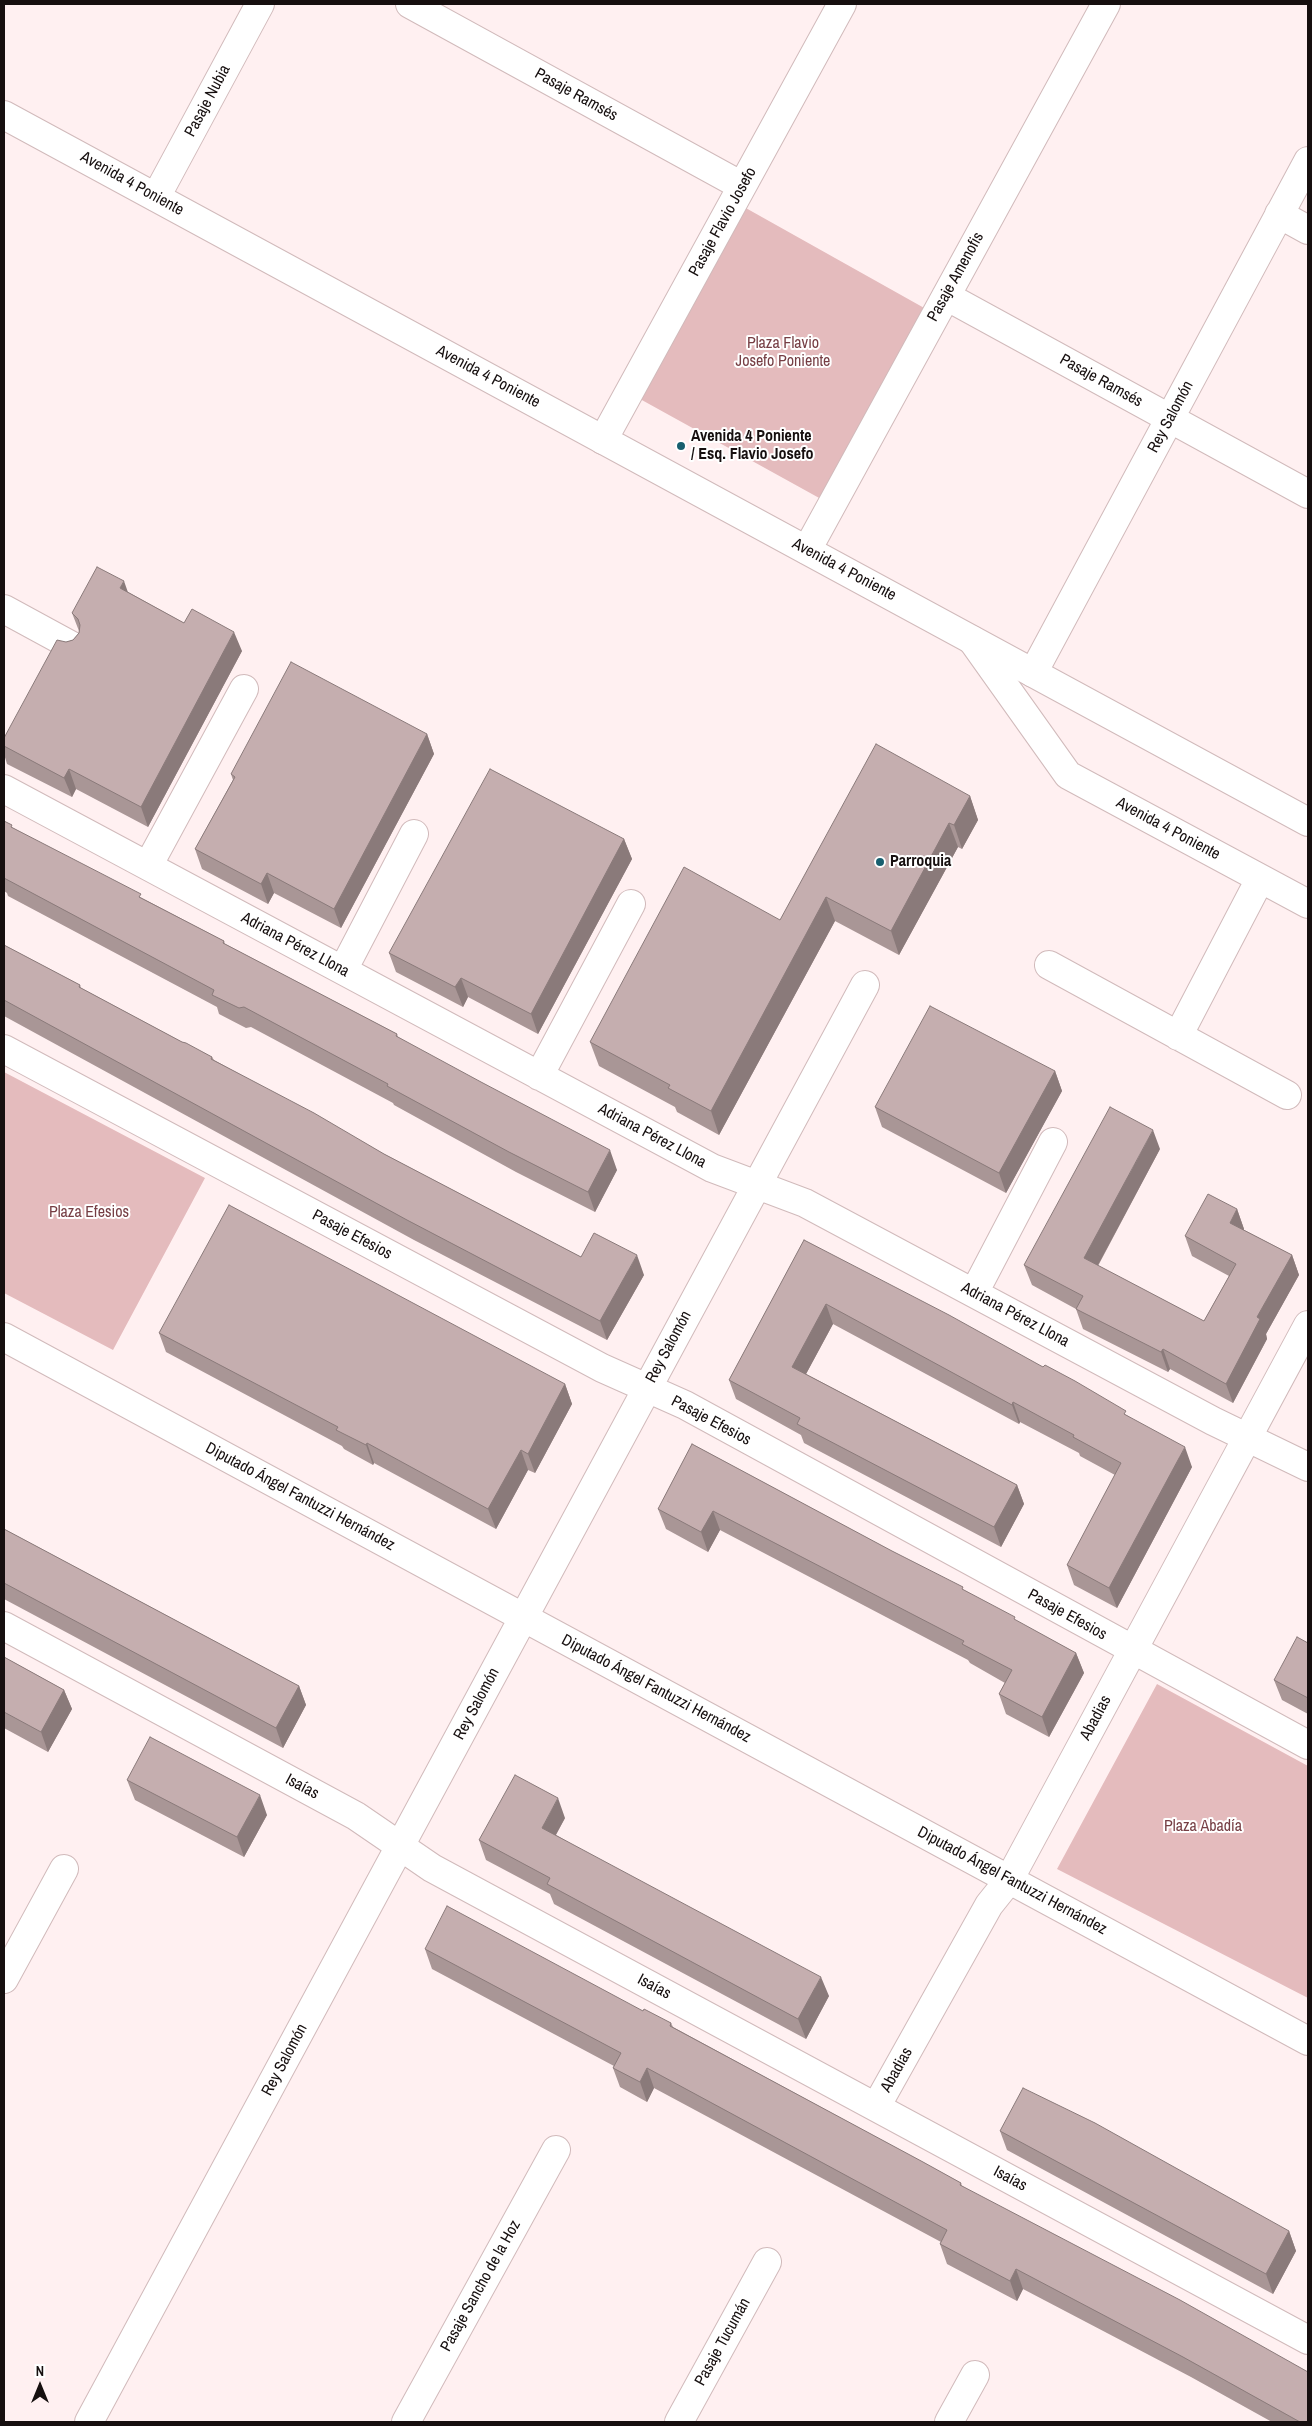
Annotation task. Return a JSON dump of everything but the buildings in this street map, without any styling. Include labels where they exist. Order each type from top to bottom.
[{"type":"street","name":"Pasaje Nubia","points":[[156,197],[260,4]]},
{"type":"street","name":"Pasaje Ramsés","points":[[410,4],[742,186]]},
{"type":"street","name":"Pasaje Flavio Josefo","points":[[603,440],[842,4]]},
{"type":"street","name":"Pasaje Amenofis","points":[[807,550],[1106,4]]},
{"type":"street","name":"Avenida 4 Poniente","points":[[4,115],[1308,822]]},
{"type":"street","name":"Rey Salomón","points":[[1033,673],[1308,161]]},
{"type":"street","points":[[1280,214],[1308,230]]},
{"type":"street","name":"Pasaje Ramsés","points":[[946,296],[1308,494]]},
{"type":"street","points":[[4,609],[72,646]]},
{"type":"street","name":"Avenida 4 Poniente","points":[[972,640],[1068,775],[1308,904]]},
{"type":"street","points":[[148,866],[244,689]]},
{"type":"street","name":"Adriana Pérez Llona","points":[[4,789],[712,1168],[805,1203],[1212,1421],[1308,1466]]},
{"type":"street","points":[[343,970],[414,834]]},
{"type":"street","points":[[1178,1036],[1260,879]]},
{"type":"street","points":[[540,1076],[631,904]]},
{"type":"street","points":[[1048,965],[1287,1095]]},
{"type":"street","name":"Rey Salomón","points":[[89,2422],[865,985]]},
{"type":"street","name":"Pasaje Efesios","points":[[4,1049],[581,1357],[693,1410],[1308,1745]]},
{"type":"street","points":[[974,1293],[1053,1142]]},
{"type":"street","name":"Abadias","points":[[876,2107],[989,1905],[1009,1880],[1308,1325]]},
{"type":"street","name":"Diputado Ángel Fantuzzi Hernández","points":[[4,1338],[1308,2041]]},
{"type":"street","name":"Isaías","points":[[4,1626],[356,1816],[432,1868],[1308,2340]]},
{"type":"street","points":[[4,1978],[64,1869]]},
{"type":"street","name":"Pasaje Sancho de la Hoz","points":[[406,2422],[556,2150]]},
{"type":"street","name":"Pasaje Tucumán","points":[[679,2422],[767,2262]]},
{"type":"street","points":[[949,2422],[975,2375]]},
{"type":"green space","name":"Plaza Flavio Josefo Poniente","points":[[744,207],[926,309],[821,499],[640,399]]},
{"type":"green space","name":"Plaza Efesios","points":[[4,1072],[205,1178],[113,1350],[4,1293]]},
{"type":"green space","name":"Plaza Abadía","points":[[1157,1684],[1308,1766],[1308,1998],[1057,1869]]},
{"type":"place","name":"Avenida 4 Poniente / Esq. Flavio Josefo","points":[[681,446]]},
{"type":"place","name":"Parroquia","points":[[880,862]]}]
